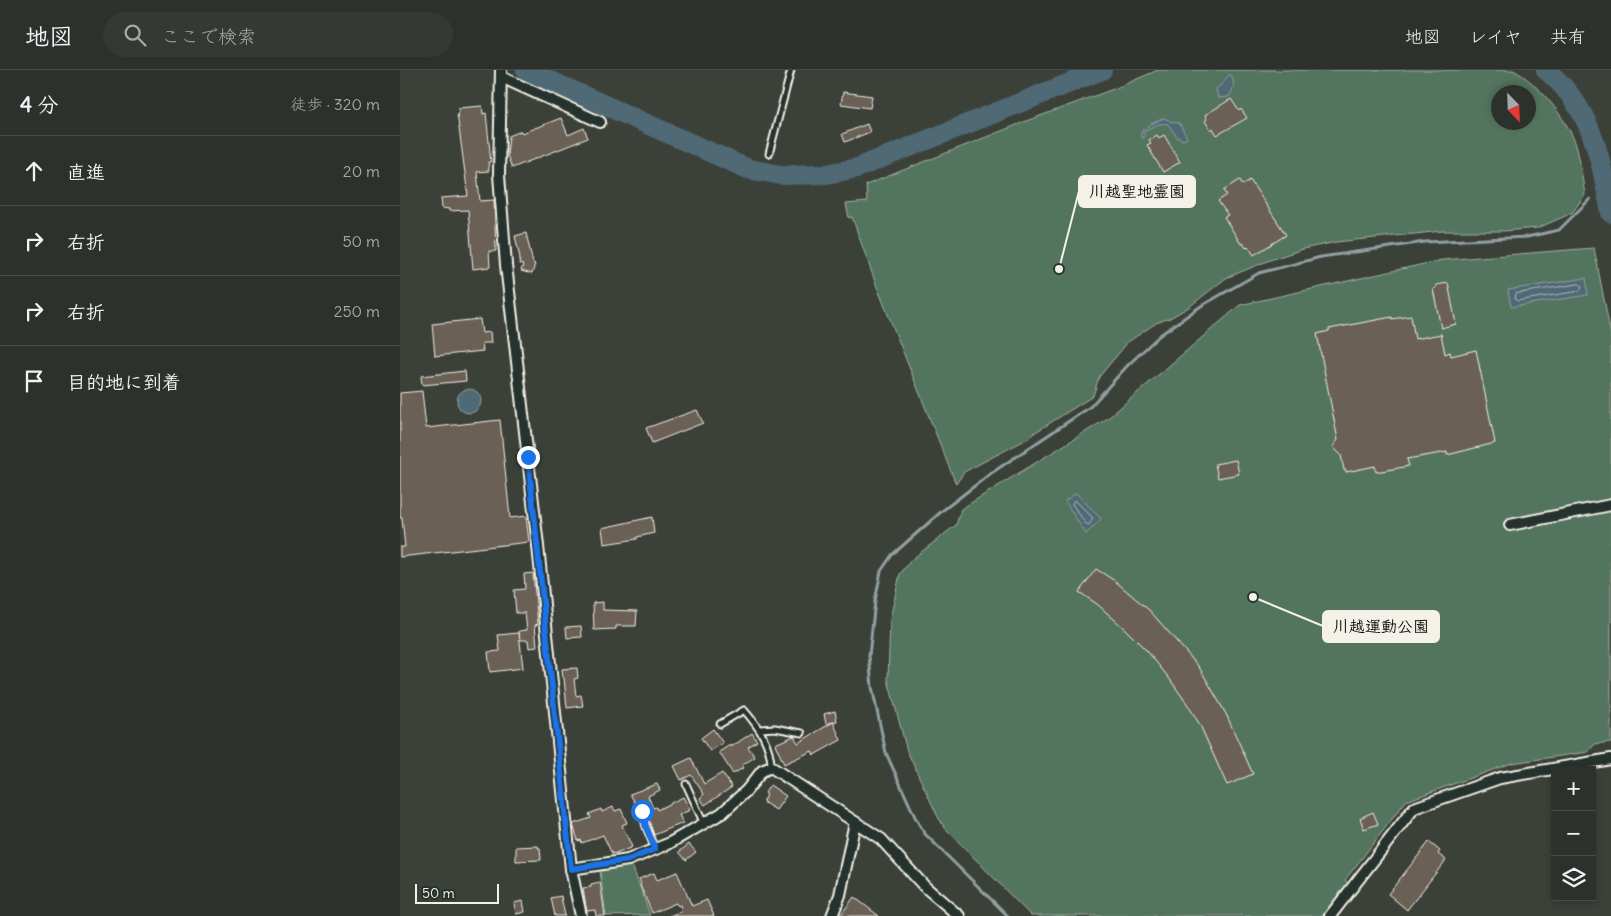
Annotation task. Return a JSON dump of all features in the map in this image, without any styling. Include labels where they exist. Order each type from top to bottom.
[{"type":"street","points":[[581,916],[571,869],[538,546],[506,265],[499,175],[501,73],[600,122]]},
{"type":"street","points":[[1510,525],[1611,505]]},
{"type":"street","points":[[1330,916],[1414,808],[1500,778],[1611,759]]},
{"type":"street","points":[[571,869],[628,860],[668,844],[722,813],[746,791],[762,771],[771,767],[880,839],[924,886],[959,916]]},
{"type":"street","points":[[832,916],[840,895],[855,822]]},
{"type":"lane","points":[[769,154],[791,70]]},
{"type":"lane","points":[[720,724],[744,710],[760,729],[771,758],[771,767]]},
{"type":"lane","points":[[760,729],[775,728],[802,733]]},
{"type":"lane","points":[[686,784],[704,824]]},
{"type":"lane","points":[[642,811],[655,849]]},
{"type":"green space","points":[[1158,70],[1513,70],[1534,85],[1491,85],[1491,130],[1536,130],[1536,87],[1559,113],[1572,135],[1578,151],[1585,195],[1572,213],[1538,228],[1504,231],[1443,231],[1336,242],[1303,249],[1226,278],[1189,307],[1170,318],[1156,323],[1128,342],[1099,377],[1093,396],[1029,438],[964,472],[956,484],[877,287],[852,217],[849,218],[846,204],[867,202],[866,185],[1029,120],[1116,88]]},
{"type":"green space","points":[[1594,248],[1611,335],[1611,742],[1595,744],[1588,752],[1512,763],[1406,801],[1345,880],[1348,883],[1322,916],[1031,916],[945,828],[907,751],[888,680],[890,619],[900,574],[911,560],[956,525],[961,509],[1108,418],[1240,305],[1442,260]]},
{"type":"green space","points":[[632,865],[650,915],[606,916],[600,871]]},
{"type":"water","points":[[1231,75],[1233,80],[1232,92],[1228,97],[1218,98],[1216,89]]},
{"type":"water","points":[[1164,118],[1179,123],[1187,138],[1183,140],[1177,137],[1168,124],[1158,124],[1144,132],[1144,138],[1141,138],[1141,132],[1151,124]]},
{"type":"water","points":[[1586,278],[1588,295],[1511,307],[1508,290]]},
{"type":"water","points":[[464,389],[474,389],[481,396],[481,406],[474,413],[464,413],[457,406],[457,396]]},
{"type":"water","points":[[1076,493],[1101,519],[1086,534],[1065,501]]},
{"type":"building","points":[[843,92],[872,96],[870,108],[841,104]]},
{"type":"building","points":[[1231,99],[1239,111],[1241,109],[1247,118],[1217,135],[1213,128],[1211,130],[1205,121],[1207,119],[1205,115]]},
{"type":"building","points":[[482,106],[483,114],[486,113],[491,162],[488,162],[489,171],[477,172],[480,201],[494,200],[496,251],[489,251],[490,267],[473,269],[468,210],[449,211],[449,209],[442,208],[441,198],[468,196],[457,113],[459,108]]},
{"type":"building","points":[[561,118],[568,135],[584,128],[588,138],[512,168],[507,155],[509,136]]},
{"type":"building","points":[[867,124],[870,132],[845,142],[842,134]]},
{"type":"building","points":[[1157,135],[1159,138],[1164,135],[1180,162],[1163,172],[1147,145],[1151,143],[1149,140]]},
{"type":"building","points":[[1240,180],[1243,185],[1250,180],[1286,235],[1254,255],[1248,246],[1246,248],[1243,243],[1241,244],[1224,217],[1228,215],[1218,201],[1227,195],[1224,190]]},
{"type":"building","points":[[526,233],[533,263],[535,264],[532,274],[521,271],[523,265],[519,264],[520,258],[515,236]]},
{"type":"building","points":[[1448,283],[1456,324],[1441,328],[1433,289],[1436,288],[1436,285]]},
{"type":"building","points":[[1411,316],[1415,339],[1441,334],[1445,354],[1450,352],[1451,356],[1476,350],[1495,443],[1447,455],[1447,452],[1407,459],[1409,466],[1376,472],[1375,466],[1346,472],[1341,455],[1334,448],[1338,440],[1317,334],[1329,331],[1329,329],[1392,317],[1392,319]]},
{"type":"building","points":[[480,319],[482,333],[490,332],[491,343],[482,343],[483,351],[435,356],[432,324]]},
{"type":"building","points":[[465,371],[466,381],[422,385],[421,376]]},
{"type":"building","points":[[422,391],[426,428],[500,420],[510,518],[526,516],[529,542],[400,557],[400,547],[405,547],[402,518],[400,518],[400,393]]},
{"type":"building","points":[[697,410],[703,423],[652,443],[646,428]]},
{"type":"building","points":[[1236,460],[1239,474],[1218,478],[1215,464]]},
{"type":"building","points":[[652,517],[654,533],[637,537],[637,539],[604,544],[602,528]]},
{"type":"building","points":[[1096,569],[1115,581],[1150,611],[1199,667],[1226,714],[1253,774],[1227,785],[1200,725],[1169,678],[1148,652],[1125,629],[1097,604],[1079,592]]},
{"type":"building","points":[[533,573],[538,624],[535,625],[537,647],[529,648],[528,640],[520,640],[519,631],[527,630],[525,613],[516,613],[514,590],[525,589],[524,574]]},
{"type":"building","points":[[603,602],[603,610],[637,611],[636,626],[616,626],[616,629],[594,630],[593,603]]},
{"type":"building","points":[[581,626],[582,637],[567,638],[566,627]]},
{"type":"building","points":[[519,633],[523,668],[490,672],[488,652],[500,651],[498,635]]},
{"type":"building","points":[[577,668],[578,678],[574,679],[576,696],[581,695],[583,706],[567,708],[562,669]]},
{"type":"building","points":[[835,711],[837,721],[826,724],[824,714]]},
{"type":"building","points":[[833,722],[841,740],[814,755],[812,751],[784,764],[775,744],[794,736],[798,743]]},
{"type":"building","points":[[713,729],[723,743],[710,751],[701,738]]},
{"type":"building","points":[[752,733],[757,741],[748,747],[755,757],[742,765],[743,768],[733,774],[719,752],[730,745],[731,747]]},
{"type":"building","points":[[691,758],[704,784],[722,773],[732,787],[705,805],[700,798],[704,794],[691,775],[681,780],[674,766]]},
{"type":"building","points":[[657,784],[660,790],[648,796],[653,808],[656,807],[657,810],[683,797],[690,810],[679,815],[683,823],[654,835],[645,808],[642,807],[640,801],[635,803],[630,794]]},
{"type":"building","points":[[770,785],[786,796],[776,810],[763,802],[767,795],[765,793]]},
{"type":"building","points":[[613,807],[615,811],[621,809],[627,823],[622,825],[632,847],[612,854],[603,835],[582,843],[581,840],[578,841],[573,824],[591,818],[589,814],[601,809],[602,812]]},
{"type":"building","points":[[1373,812],[1378,824],[1364,829],[1360,818]]},
{"type":"building","points":[[1429,842],[1440,851],[1438,854],[1446,860],[1407,910],[1388,894]]},
{"type":"building","points":[[689,844],[696,852],[686,860],[679,852]]},
{"type":"building","points":[[538,846],[540,848],[541,860],[516,861],[516,847]]},
{"type":"building","points":[[677,872],[692,906],[707,900],[714,916],[669,916],[682,911],[680,905],[678,906],[676,903],[652,913],[639,879],[654,873],[657,880]]},
{"type":"building","points":[[600,882],[605,916],[596,916],[595,910],[587,911],[583,888],[591,887],[591,884]]},
{"type":"building","points":[[561,896],[565,916],[555,916],[551,898]]},
{"type":"building","points":[[854,897],[879,916],[840,916]]},
{"type":"building","points":[[523,901],[525,912],[516,914],[514,903]]},
{"type":"waterway","points":[[526,70],[748,169],[781,175],[827,174],[857,168],[1102,70]]},
{"type":"waterway","points":[[1546,70],[1562,85],[1574,101],[1592,135],[1603,173],[1611,213]]},
{"type":"waterway","points":[[1008,916],[925,834],[916,819],[886,753],[872,687],[869,656],[875,601],[881,571],[892,555],[942,511],[990,474],[1090,407],[1128,365],[1160,335],[1201,306],[1259,273],[1321,257],[1425,242],[1527,237],[1559,230],[1590,199]]},
{"type":"place","name":"川越聖地霊園","points":[[1059,269]]},
{"type":"place","name":"川越運動公園","points":[[1253,597]]},
{"type":"route","points":[[528,457],[571,869],[628,860],[655,849],[642,811]]}]
